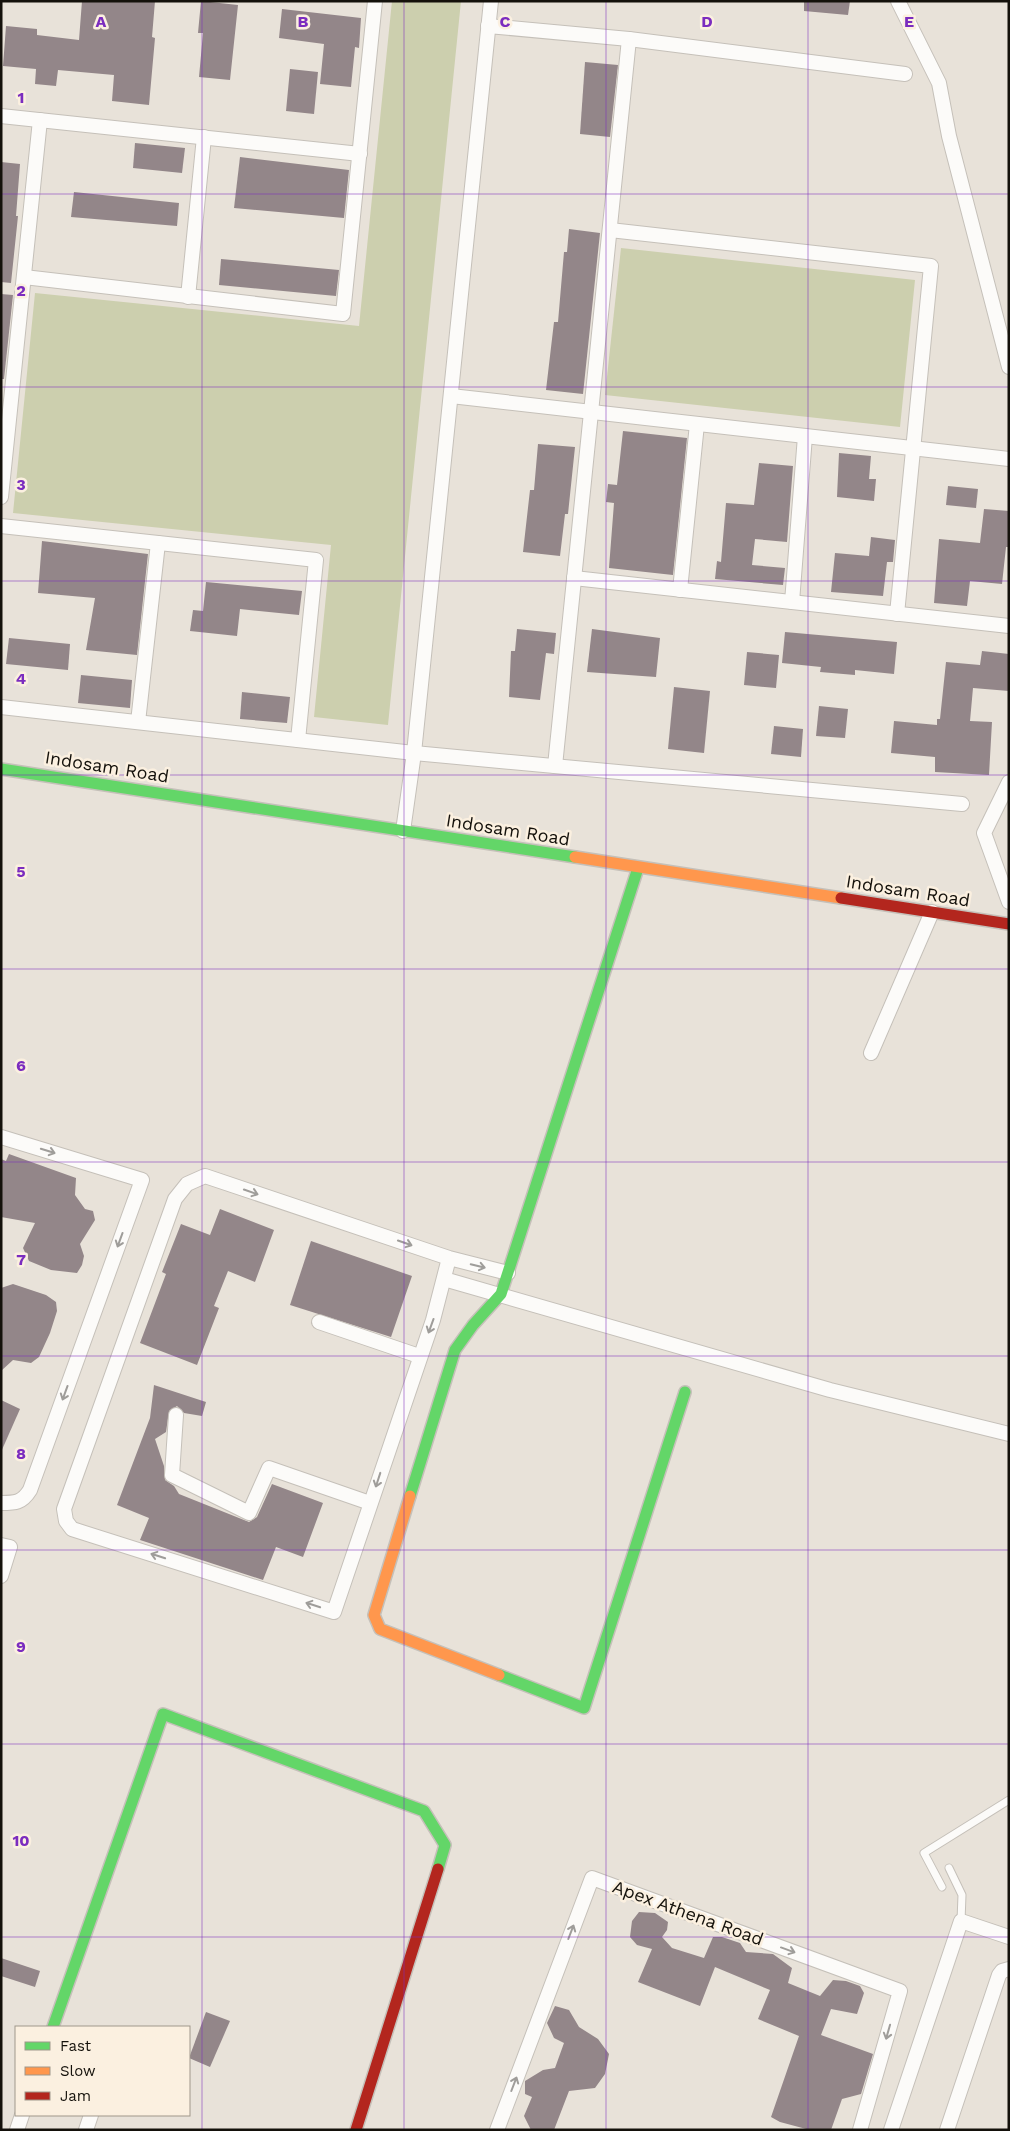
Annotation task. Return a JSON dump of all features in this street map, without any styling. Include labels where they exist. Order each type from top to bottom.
[{"type":"street","points":[[24,278],[343,314],[375,1]]},
{"type":"street","points":[[403,831],[414,753],[491,1]]},
{"type":"street","points":[[898,1],[939,83],[949,136],[1006,343],[1009,367]]},
{"type":"street","points":[[488,26],[629,40],[905,74]]},
{"type":"street","points":[[555,766],[629,40]]},
{"type":"street","points":[[1,116],[360,154]]},
{"type":"street","points":[[1,497],[40,120]]},
{"type":"street","points":[[188,297],[204,137]]},
{"type":"street","points":[[610,230],[930,266],[897,614]]},
{"type":"street","points":[[450,396],[1009,459]]},
{"type":"street","points":[[680,590],[697,424]]},
{"type":"street","points":[[792,602],[805,436]]},
{"type":"street","points":[[1,526],[316,560],[298,740]]},
{"type":"street","points":[[138,722],[158,543]]},
{"type":"street","points":[[574,578],[1009,626]]},
{"type":"street","points":[[1,707],[414,753],[962,804]]},
{"type":"street","name":"Indosam Road","points":[[1,769],[1009,924]]},
{"type":"street","points":[[1009,782],[984,833],[1009,902]]},
{"type":"street","points":[[638,868],[501,1294],[473,1325],[455,1350],[374,1615],[380,1629],[584,1708],[685,1392]]},
{"type":"street","points":[[871,1053],[932,912]]},
{"type":"street","points":[[1,1137],[142,1180],[30,1490],[24,1500],[17,1503],[1,1504]]},
{"type":"street","points":[[449,1258],[433,1320],[419,1356],[334,1612],[72,1529],[66,1521],[64,1509],[175,1200],[187,1184],[205,1176],[449,1258],[508,1273]]},
{"type":"street","points":[[444,1279],[830,1390],[1008,1433]]},
{"type":"street","points":[[319,1322],[419,1356]]},
{"type":"street","points":[[176,1415],[172,1475],[250,1513],[269,1468],[370,1503]]},
{"type":"street","points":[[1,1545],[10,1547],[1,1576]]},
{"type":"street","points":[[53,2026],[163,1714],[424,1811],[446,1845],[356,2130]]},
{"type":"street","name":"Apex Athena Road","points":[[497,2130],[592,1878],[900,1991],[860,2130]]},
{"type":"street","points":[[891,2130],[961,1921],[1009,1938]]},
{"type":"street","points":[[947,2130],[998,1975],[1002,1971],[1009,1969]]},
{"type":"street","points":[[16,2130],[22,2116]]},
{"type":"street","points":[[86,2130],[90,2116]]},
{"type":"lane","points":[[942,1886],[924,1852],[1009,1800]]},
{"type":"lane","points":[[949,1868],[962,1895],[961,1921]]},
{"type":"green space","points":[[392,1],[461,1],[388,725],[314,717],[331,545],[13,513],[35,293],[359,326]]},
{"type":"green space","points":[[621,248],[915,280],[900,427],[605,395]]},
{"type":"building","points":[[82,1],[155,1],[152,37],[155,38],[149,105],[112,101],[114,75],[58,70],[56,86],[35,84],[36,69],[3,66],[6,26],[37,29],[37,35],[79,40]]},
{"type":"building","points":[[201,1],[238,5],[230,80],[199,77],[203,33],[198,33]]},
{"type":"building","points":[[804,1],[850,1],[848,15],[804,11]]},
{"type":"building","points":[[282,9],[361,18],[359,48],[355,47],[351,87],[320,84],[324,44],[279,38]]},
{"type":"building","points":[[585,62],[618,65],[610,137],[580,134]]},
{"type":"building","points":[[290,69],[318,72],[314,114],[286,111]]},
{"type":"building","points":[[135,143],[185,148],[182,173],[133,168]]},
{"type":"building","points":[[240,157],[349,170],[344,218],[234,208]]},
{"type":"building","points":[[1,162],[20,164],[16,216],[18,216],[11,283],[1,282]]},
{"type":"building","points":[[74,192],[179,203],[177,226],[71,217]]},
{"type":"building","points":[[569,229],[600,233],[583,394],[546,390],[554,322],[558,322],[564,252],[567,252]]},
{"type":"building","points":[[221,259],[339,270],[336,296],[219,285]]},
{"type":"building","points":[[1,294],[13,295],[4,379],[1,379]]},
{"type":"building","points":[[623,431],[687,438],[673,575],[609,568],[614,503],[606,502],[608,484],[617,485]]},
{"type":"building","points":[[538,444],[575,447],[568,514],[565,514],[560,556],[523,552],[530,490],[534,490]]},
{"type":"building","points":[[839,453],[871,456],[869,479],[876,479],[874,501],[837,497]]},
{"type":"building","points":[[759,463],[793,466],[787,542],[755,539],[752,565],[785,568],[783,585],[715,579],[717,561],[721,562],[726,503],[754,505]]},
{"type":"building","points":[[948,486],[978,489],[976,508],[946,505]]},
{"type":"building","points":[[984,509],[1009,511],[1009,547],[1006,547],[1002,584],[970,581],[967,606],[934,603],[939,539],[980,543]]},
{"type":"building","points":[[871,537],[895,540],[893,562],[887,562],[883,596],[831,592],[835,553],[869,556]]},
{"type":"building","points":[[42,541],[148,554],[137,655],[86,650],[95,598],[38,593]]},
{"type":"building","points":[[206,582],[302,591],[299,615],[240,609],[237,636],[190,631],[193,610],[203,611]]},
{"type":"building","points":[[517,629],[556,633],[554,654],[546,653],[540,700],[509,697],[511,651],[515,651]]},
{"type":"building","points":[[592,629],[660,638],[656,677],[587,672]]},
{"type":"building","points":[[785,632],[897,642],[894,674],[855,670],[855,675],[820,672],[821,667],[782,663]]},
{"type":"building","points":[[9,638],[70,644],[68,670],[6,664]]},
{"type":"building","points":[[982,651],[1009,654],[1009,691],[973,688],[970,721],[992,722],[989,775],[935,772],[935,757],[891,753],[894,721],[937,725],[937,719],[940,719],[946,662],[980,665]]},
{"type":"building","points":[[747,652],[779,655],[776,688],[744,685]]},
{"type":"building","points":[[81,675],[132,680],[130,708],[78,703]]},
{"type":"building","points":[[674,687],[710,691],[704,753],[668,749]]},
{"type":"building","points":[[242,692],[290,697],[287,723],[240,719]]},
{"type":"building","points":[[819,706],[848,709],[845,738],[816,736]]},
{"type":"building","points":[[774,726],[803,729],[801,757],[771,754]]},
{"type":"building","points":[[9,1154],[76,1178],[75,1195],[85,1209],[93,1211],[95,1220],[80,1244],[84,1256],[82,1265],[77,1273],[51,1270],[29,1261],[23,1248],[35,1223],[1,1217],[1,1159],[6,1161]]},
{"type":"building","points":[[220,1209],[274,1230],[255,1282],[228,1271],[214,1306],[219,1308],[197,1365],[140,1343],[166,1274],[162,1272],[181,1224],[210,1235]]},
{"type":"building","points":[[311,1241],[412,1276],[391,1337],[290,1305]]},
{"type":"building","points":[[13,1284],[46,1295],[56,1302],[57,1311],[39,1357],[31,1363],[13,1360],[1,1371],[1,1288]]},
{"type":"building","points":[[154,1385],[206,1402],[202,1416],[184,1413],[177,1406],[169,1411],[166,1432],[155,1439],[164,1466],[165,1480],[174,1486],[179,1494],[249,1522],[257,1517],[272,1484],[323,1503],[303,1557],[276,1547],[263,1580],[140,1540],[149,1518],[117,1505],[150,1418]]},
{"type":"building","points":[[1,1400],[20,1409],[1,1452]]},
{"type":"building","points":[[639,1912],[655,1913],[668,1922],[667,1930],[662,1937],[672,1948],[704,1958],[713,1937],[722,1937],[740,1943],[746,1952],[773,1954],[792,1968],[788,1983],[820,1996],[833,1980],[846,1981],[860,1986],[864,1993],[857,2014],[831,2009],[821,2035],[873,2054],[861,2094],[842,2099],[831,2130],[810,2130],[780,2122],[771,2117],[799,2036],[758,2019],[770,1990],[715,1967],[700,2006],[638,1982],[652,1949],[637,1945],[630,1937],[632,1921]]},
{"type":"building","points":[[1,1958],[40,1971],[35,1987],[1,1976]]},
{"type":"building","points":[[555,2006],[569,2010],[579,2027],[598,2039],[609,2054],[605,2074],[595,2088],[569,2091],[554,2130],[531,2130],[524,2116],[532,2097],[525,2094],[525,2081],[543,2070],[555,2068],[564,2043],[554,2038],[547,2023]]},
{"type":"building","points":[[206,2012],[230,2021],[210,2067],[190,2058]]},
{"type":"traffic: fast","points":[[1,769],[575,857]]},
{"type":"traffic: fast","points":[[410,1496],[455,1350],[473,1325],[501,1294],[638,868]]},
{"type":"traffic: fast","points":[[499,1675],[584,1708],[685,1392]]},
{"type":"traffic: fast","points":[[53,2026],[163,1714],[424,1811],[445,1845],[438,1869]]},
{"type":"traffic: slow","points":[[575,857],[841,898]]},
{"type":"traffic: slow","points":[[410,1496],[374,1615],[380,1629],[499,1675]]},
{"type":"traffic: jam","points":[[841,898],[1009,924]]},
{"type":"traffic: jam","points":[[356,2130],[438,1869]]}]
